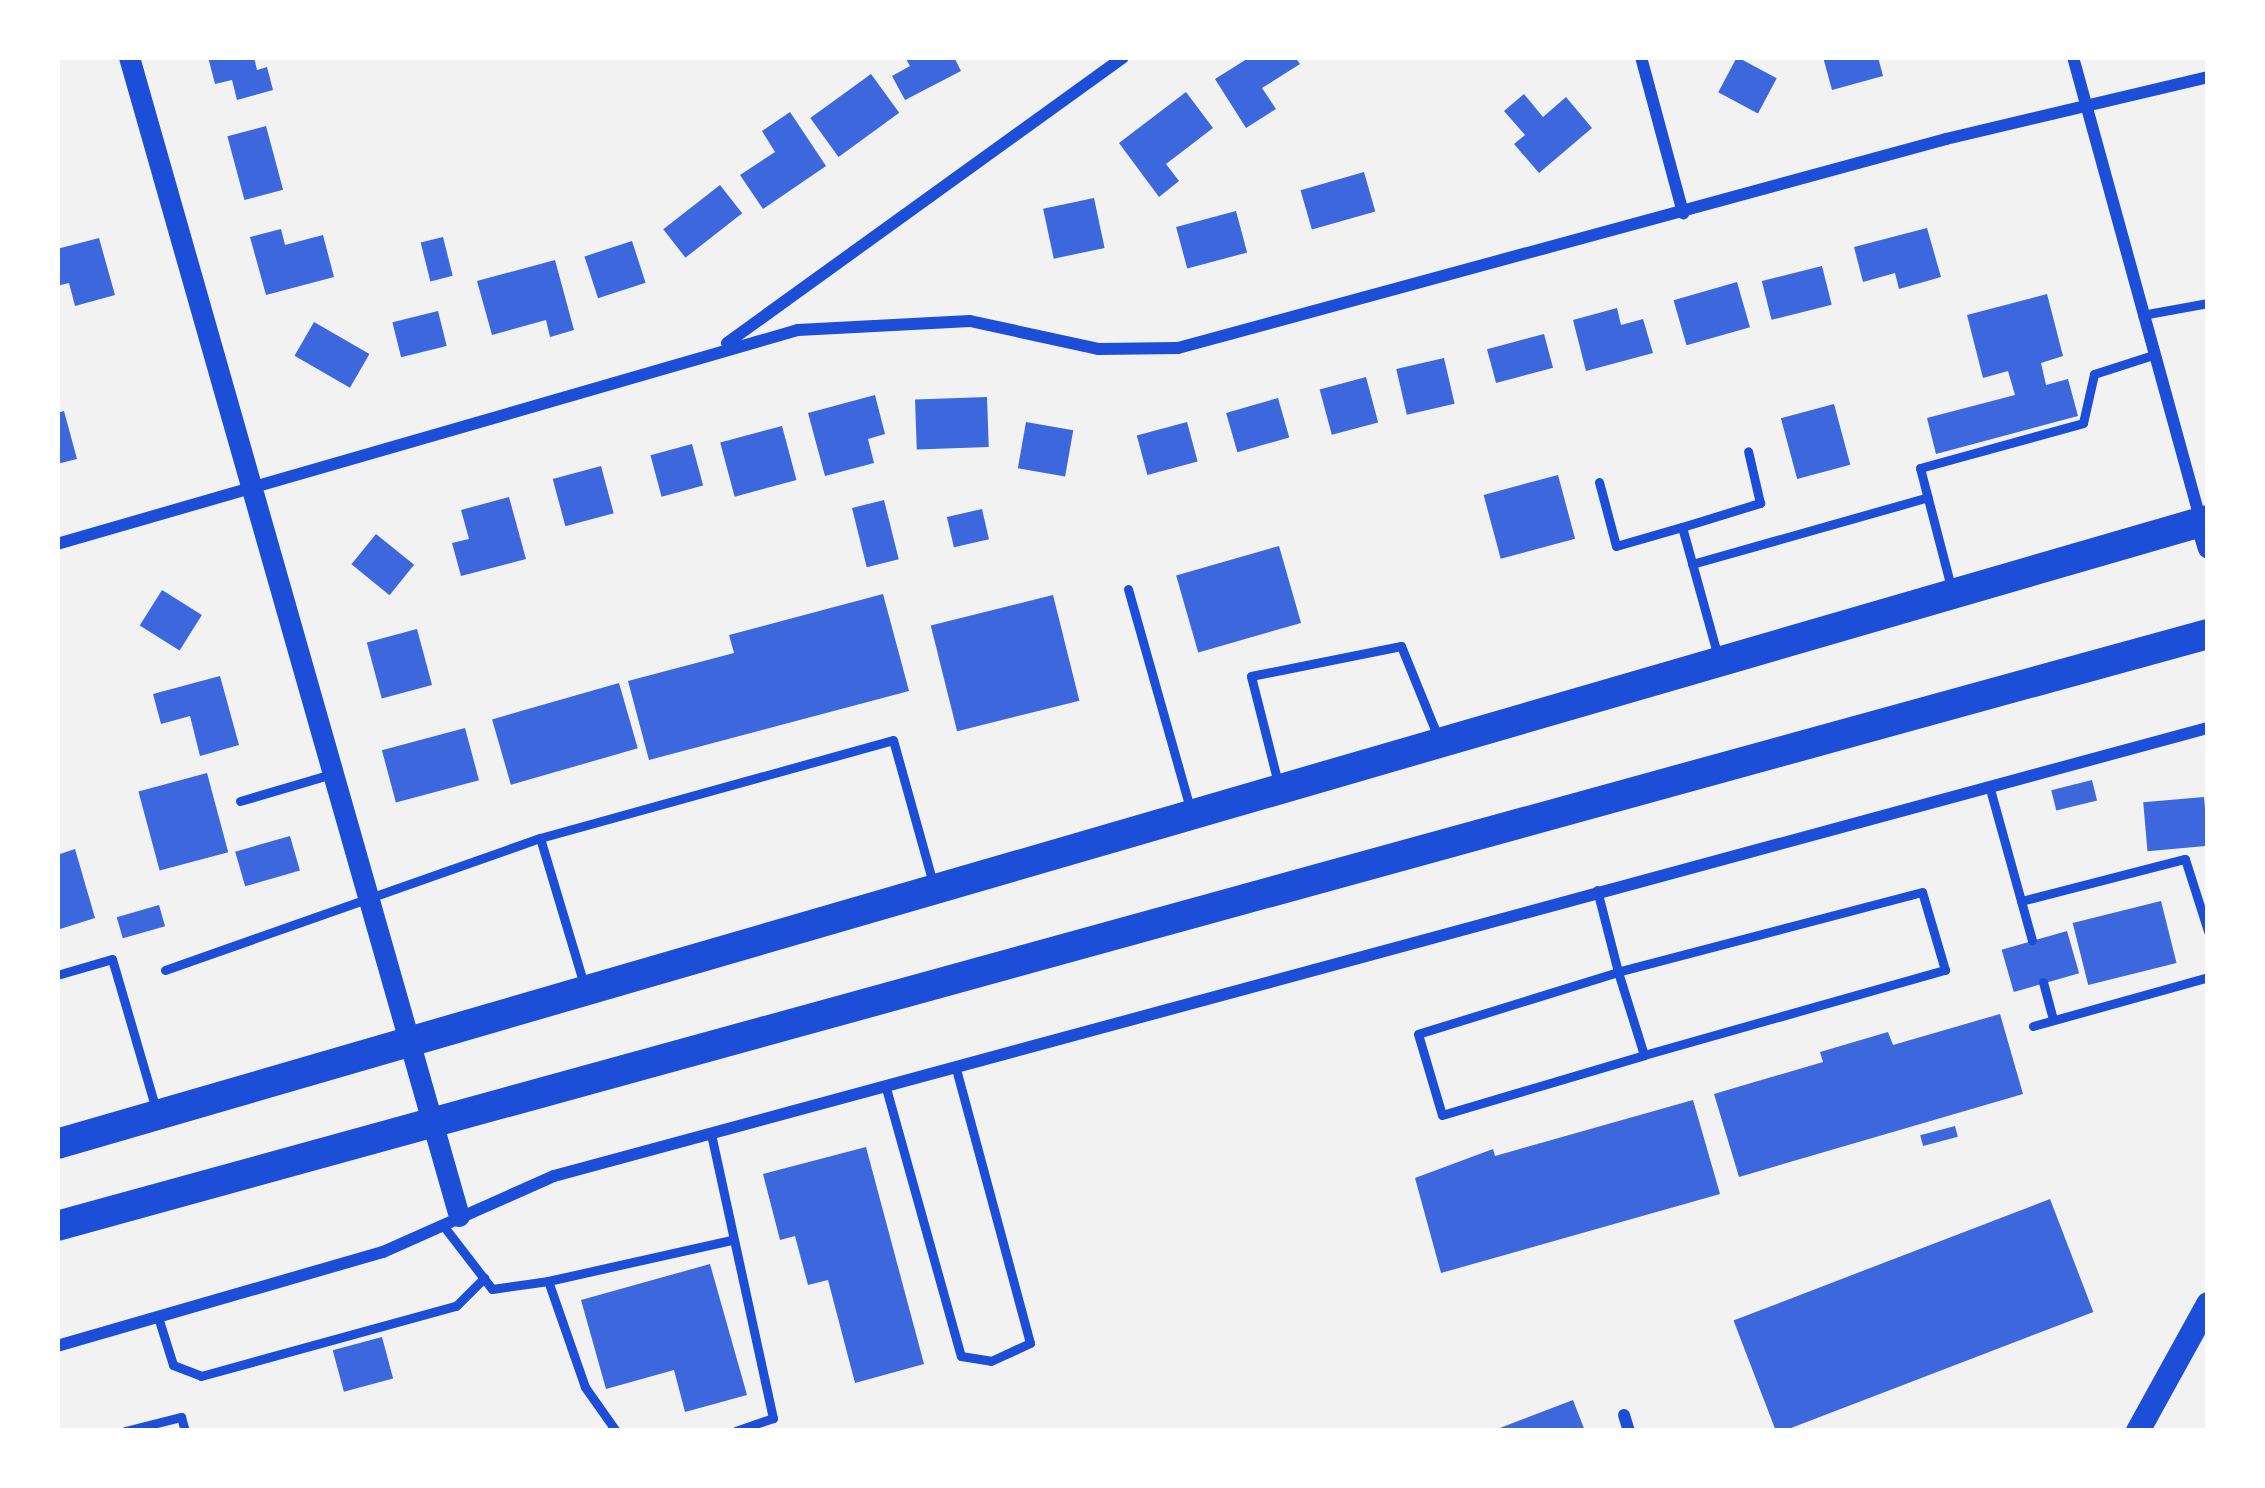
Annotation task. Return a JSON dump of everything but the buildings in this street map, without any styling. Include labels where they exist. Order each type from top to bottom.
[{"type":"highway","points":[[57,1144],[933,886],[1441,745],[1952,592],[2206,530]]},
{"type":"highway","points":[[57,1226],[2208,634]]},
{"type":"main road","points":[[2138,1431],[2208,1304]]},
{"type":"street","points":[[129,57],[431,1122],[450,1220]]},
{"type":"street","points":[[716,350],[1123,57]]},
{"type":"street","points":[[1641,57],[1683,213]]},
{"type":"street","points":[[2072,57],[2206,530]]},
{"type":"street","points":[[57,544],[798,330],[894,320],[970,321],[1098,349],[1178,348],[2208,76]]},
{"type":"street","points":[[57,1346],[383,1252],[554,1176],[2208,728]]},
{"type":"street","points":[[1624,1415],[1629,1431]]},
{"type":"lane","points":[[2142,315],[2208,303]]},
{"type":"lane","points":[[1952,592],[1920,468],[2083,423],[2094,374],[2153,355]]},
{"type":"lane","points":[[1599,482],[1616,546],[1760,503],[1748,452]]},
{"type":"lane","points":[[1692,564],[1928,497]]},
{"type":"lane","points":[[1682,527],[1719,662]]},
{"type":"lane","points":[[1128,589],[1191,812]]},
{"type":"lane","points":[[1279,788],[1252,676],[1401,646],[1441,745]]},
{"type":"lane","points":[[164,970],[369,902],[540,838],[893,740],[933,886]]},
{"type":"lane","points":[[240,801],[333,774]]},
{"type":"lane","points":[[1990,789],[2032,940]]},
{"type":"lane","points":[[540,838],[585,988]]},
{"type":"lane","points":[[2021,901],[2185,859],[2207,934]]},
{"type":"lane","points":[[1597,890],[1644,1055]]},
{"type":"lane","points":[[1922,892],[1945,970],[1644,1055],[1442,1115],[1418,1034],[1618,972],[1922,892]]},
{"type":"lane","points":[[57,976],[112,959],[158,1115]]},
{"type":"lane","points":[[2032,1026],[2208,977]]},
{"type":"lane","points":[[2043,982],[2053,1020]]},
{"type":"lane","points":[[886,1088],[961,1356],[991,1361],[1030,1343],[956,1069]]},
{"type":"lane","points":[[711,1134],[730,1240],[773,1418],[736,1431]]},
{"type":"lane","points":[[450,1220],[492,1289],[730,1240]]},
{"type":"lane","points":[[158,1317],[173,1365],[202,1376],[456,1306],[484,1278]]},
{"type":"lane","points":[[548,1280],[585,1387],[616,1431]]},
{"type":"lane","points":[[125,1431],[181,1417],[185,1431]]}]
